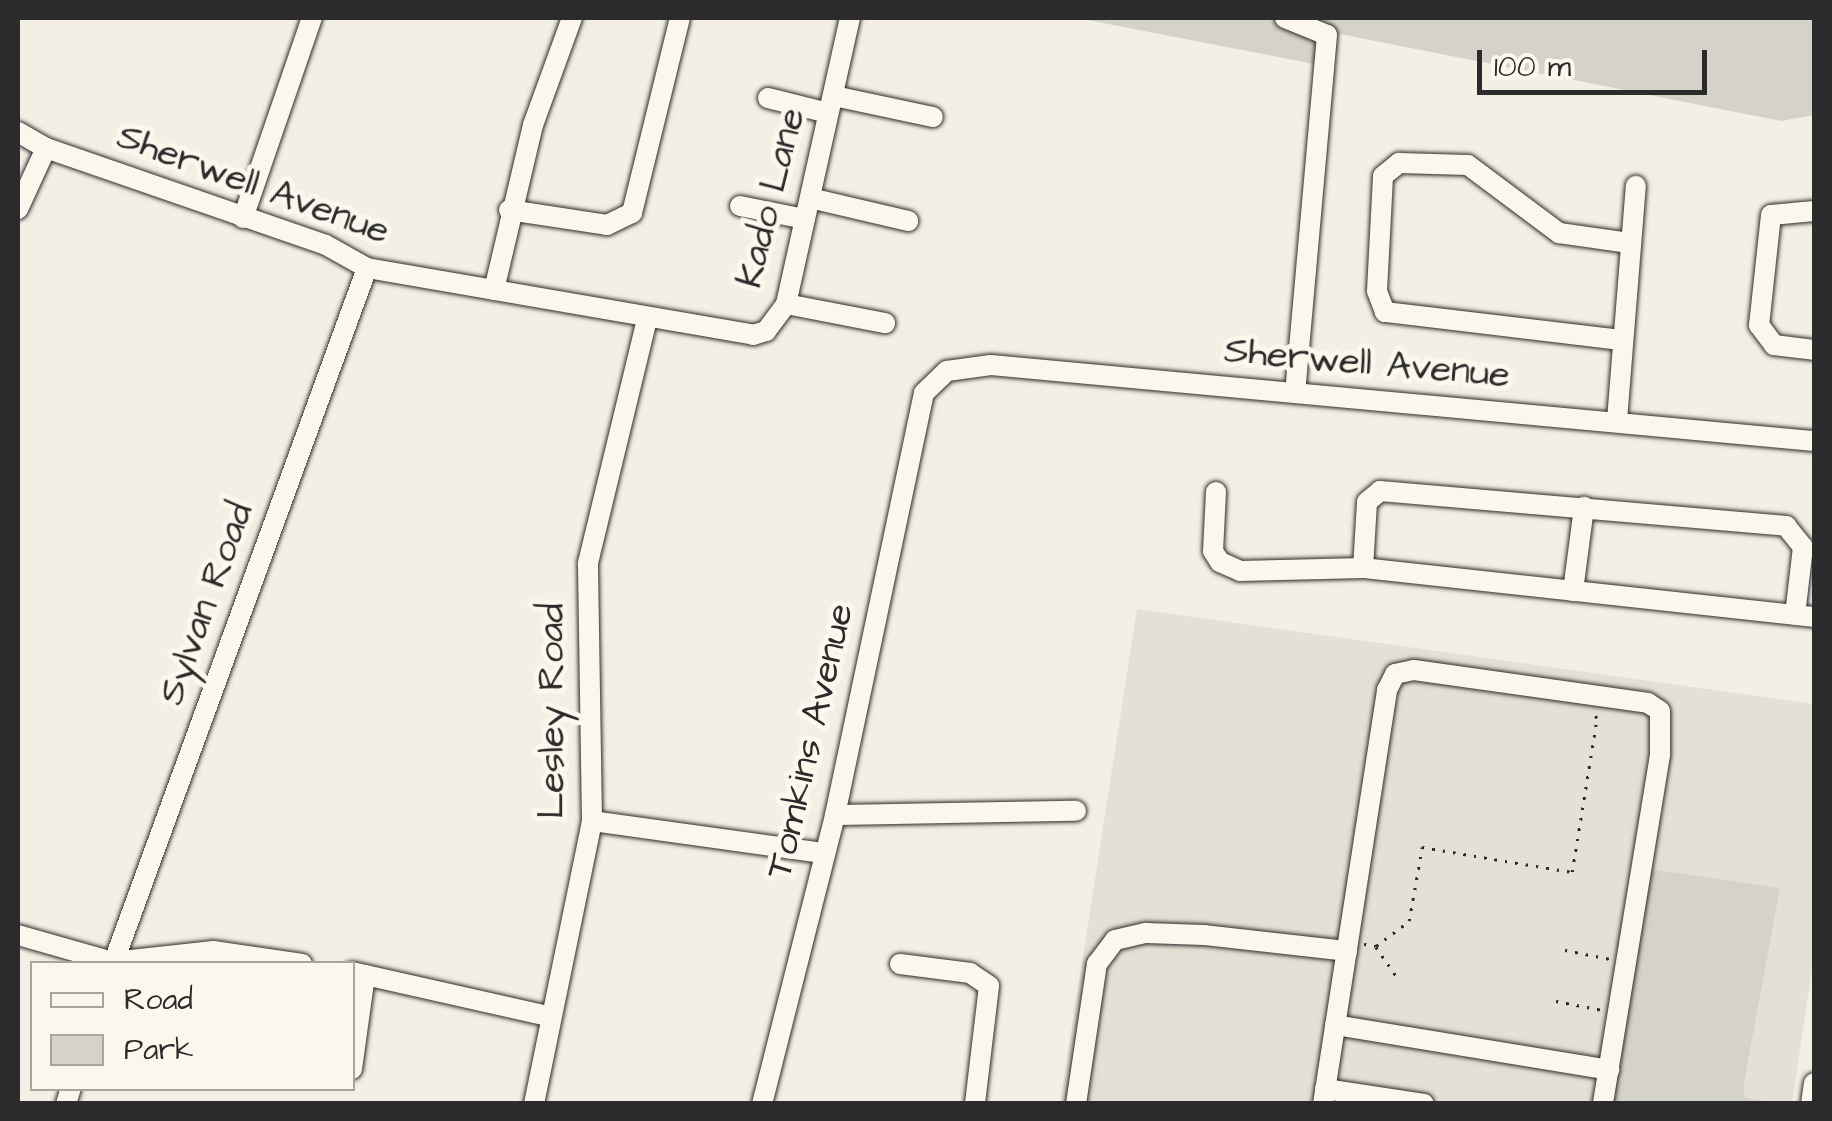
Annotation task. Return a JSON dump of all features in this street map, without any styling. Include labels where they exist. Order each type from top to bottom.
[{"type":"street","points":[[242,218],[312,18]]},
{"type":"street","points":[[494,290],[509,210],[572,18]]},
{"type":"street","points":[[509,210],[607,225],[632,213],[680,18]]},
{"type":"street","name":"Kado Lane","points":[[647,319],[754,335],[766,331],[786,304],[850,18]]},
{"type":"street","points":[[1284,18],[1327,35],[1295,393]]},
{"type":"street","points":[[768,98],[933,117]]},
{"type":"street","name":"Sherwell Avenue","points":[[18,132],[46,148],[326,245],[367,268],[647,319]]},
{"type":"street","points":[[18,208],[46,148]]},
{"type":"street","points":[[1620,340],[1385,312],[1377,291],[1383,176],[1399,163],[1468,165],[1559,233],[1629,242]]},
{"type":"street","points":[[1617,420],[1620,340],[1636,186]]},
{"type":"street","points":[[740,206],[908,221]]},
{"type":"street","points":[[1814,210],[1771,214],[1759,326],[1774,345],[1814,350]]},
{"type":"street","name":"Sylvan Road","points":[[114,961],[367,268]]},
{"type":"street","points":[[786,304],[885,324]]},
{"type":"street","name":"Lesley Road","points":[[534,1104],[592,821],[588,563],[647,319]]},
{"type":"street","name":"Sherwell Avenue","points":[[924,393],[947,370],[992,364],[1814,440]]},
{"type":"street","name":"Tomkins Avenue","points":[[762,1104],[822,853],[835,815],[924,393]]},
{"type":"street","points":[[1216,492],[1210,534],[1213,550],[1228,567],[1363,568],[1805,616],[1803,547],[1794,528],[1380,491],[1368,502],[1363,568]]},
{"type":"street","points":[[1573,591],[1584,507]]},
{"type":"street","points":[[1424,1104],[1324,1096],[1390,679],[1414,670],[1648,703],[1660,711],[1663,727],[1603,1104]]},
{"type":"street","points":[[835,815],[1076,811]]},
{"type":"street","points":[[592,821],[822,853]]},
{"type":"street","points":[[1076,1104],[1097,964],[1115,940],[1146,933],[1347,947]]},
{"type":"street","points":[[18,935],[106,961]]},
{"type":"street","points":[[131,961],[212,952],[280,961]]},
{"type":"street","points":[[900,964],[970,974],[990,986],[975,1104]]},
{"type":"street","points":[[355,1041],[359,974],[551,1017]]},
{"type":"street","points":[[1335,1025],[1609,1070]]},
{"type":"street","points":[[1811,1104],[1814,1083]]},
{"type":"path","points":[[1347,947],[1376,946],[1409,921],[1422,847],[1572,872],[1596,718],[1590,716],[1593,696]]},
{"type":"path","points":[[1376,946],[1398,979]]},
{"type":"path","points":[[1565,950],[1626,962]]},
{"type":"path","points":[[1556,1001],[1618,1013]]},
{"type":"shaded area","points":[[1137,609],[1814,704],[1814,955],[1792,1103],[1060,1104]]},
{"type":"green space","points":[[1077,18],[1814,18],[1814,115],[1781,121],[1340,34],[1314,64]]},
{"type":"green space","points":[[1649,869],[1780,888],[1743,1088],[1745,1098],[1782,1103],[1613,1104]]}]
